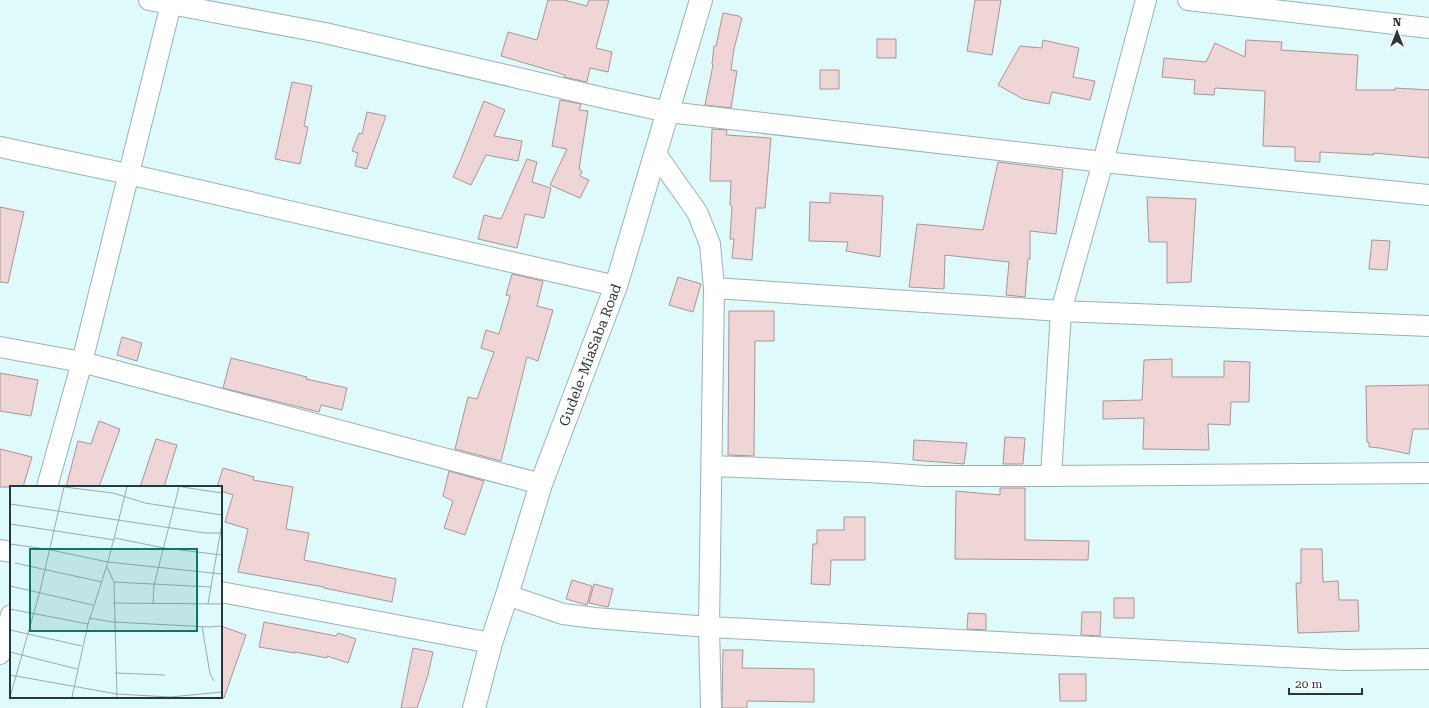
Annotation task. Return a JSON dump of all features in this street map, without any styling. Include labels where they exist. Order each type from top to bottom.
[{"type":"street","points":[[149,0],[171,2],[325,33],[668,112],[1103,162],[1429,195]]},
{"type":"street","name":"Gudele-MiaSaba Road","points":[[474,708],[491,643],[541,484],[616,286],[700,0]]},
{"type":"street","points":[[1051,476],[1061,311],[1103,162],[1146,0]]},
{"type":"street","points":[[1188,0],[1429,28]]},
{"type":"street","points":[[47,486],[82,362],[171,2]]},
{"type":"street","points":[[0,147],[128,174],[616,286]]},
{"type":"street","points":[[656,154],[698,212],[710,244],[714,288],[709,627],[711,708]]},
{"type":"street","points":[[714,288],[1061,311],[1429,326]]},
{"type":"street","points":[[0,347],[82,362],[541,484]]},
{"type":"street","points":[[712,466],[869,472],[925,476],[1429,473]]},
{"type":"street","points":[[0,550],[10,552]]},
{"type":"street","points":[[222,592],[491,643]]},
{"type":"street","points":[[507,595],[563,614],[709,627],[1344,660],[1429,659]]},
{"type":"street","points":[[0,654],[10,619]]},
{"type":"building","points":[[548,0],[564,0],[587,6],[589,0],[609,0],[596,48],[612,52],[608,72],[590,68],[587,82],[564,77],[565,75],[501,56],[508,32],[537,40]]},
{"type":"building","points":[[975,0],[1001,0],[992,55],[967,51]]},
{"type":"building","points":[[723,13],[742,18],[734,49],[731,70],[737,71],[731,108],[705,105],[713,65],[714,46],[716,46]]},
{"type":"building","points":[[877,39],[896,39],[896,58],[877,58]]},
{"type":"building","points":[[1043,40],[1079,48],[1073,77],[1095,81],[1090,100],[1052,92],[1049,104],[1023,99],[998,85],[1020,46],[1042,48]]},
{"type":"building","points":[[1246,40],[1282,42],[1281,50],[1358,55],[1356,90],[1395,90],[1395,88],[1429,90],[1429,158],[1374,153],[1374,155],[1320,152],[1320,162],[1295,161],[1295,147],[1263,146],[1265,91],[1215,88],[1214,95],[1194,94],[1195,80],[1162,77],[1164,58],[1206,62],[1215,43],[1245,57]]},
{"type":"building","points":[[820,70],[839,70],[839,89],[820,89]]},
{"type":"building","points":[[292,82],[312,86],[304,126],[308,127],[300,164],[275,159]]},
{"type":"building","points":[[560,100],[581,104],[579,110],[588,111],[579,169],[582,171],[580,176],[589,180],[580,198],[550,185],[567,149],[552,146]]},
{"type":"building","points":[[484,101],[505,110],[494,136],[522,141],[518,161],[486,155],[471,185],[453,177]]},
{"type":"building","points":[[367,112],[386,116],[367,169],[355,166],[358,153],[352,151],[359,133],[362,134]]},
{"type":"building","points":[[712,129],[727,130],[726,135],[771,138],[765,208],[756,208],[752,260],[732,258],[734,239],[730,239],[732,206],[730,205],[731,181],[710,181]]},
{"type":"building","points":[[527,159],[537,162],[532,182],[551,188],[544,218],[525,214],[517,248],[478,239],[484,215],[501,219]]},
{"type":"building","points":[[998,162],[1063,170],[1056,234],[1030,231],[1030,259],[1028,259],[1025,297],[1006,295],[1009,262],[945,255],[944,289],[909,287],[917,224],[983,230]]},
{"type":"building","points":[[830,193],[883,196],[880,257],[846,251],[848,242],[809,241],[810,202],[830,203]]},
{"type":"building","points":[[1147,197],[1196,199],[1191,282],[1167,283],[1167,242],[1149,242]]},
{"type":"building","points":[[0,207],[24,212],[8,283],[0,282]]},
{"type":"building","points":[[1372,240],[1390,241],[1387,270],[1369,269]]},
{"type":"building","points":[[512,274],[543,281],[537,306],[553,310],[538,361],[527,357],[501,461],[455,449],[468,397],[477,399],[494,352],[481,348],[486,330],[499,334],[510,296],[506,295]]},
{"type":"building","points":[[678,277],[701,284],[693,312],[669,305]]},
{"type":"building","points":[[729,311],[774,311],[774,341],[755,341],[754,456],[728,455]]},
{"type":"building","points":[[122,337],[142,343],[137,361],[117,355]]},
{"type":"building","points":[[231,358],[307,377],[306,379],[347,388],[342,410],[321,405],[319,412],[223,388]]},
{"type":"building","points":[[1172,359],[1172,377],[1224,377],[1224,361],[1250,362],[1249,402],[1231,402],[1230,425],[1208,424],[1209,450],[1143,449],[1144,418],[1103,419],[1103,401],[1142,400],[1144,360]]},
{"type":"building","points":[[0,373],[38,380],[31,416],[0,411]]},
{"type":"building","points":[[1429,385],[1429,429],[1413,429],[1409,454],[1369,447],[1369,442],[1367,442],[1366,386]]},
{"type":"building","points":[[99,421],[120,429],[99,486],[66,486],[78,441],[91,444]]},
{"type":"building","points":[[1005,437],[1025,438],[1023,464],[1003,464]]},
{"type":"building","points":[[156,439],[177,445],[164,486],[140,486]]},
{"type":"building","points":[[914,440],[967,443],[964,464],[913,460]]},
{"type":"building","points":[[0,449],[32,457],[23,486],[0,487]]},
{"type":"building","points":[[223,468],[254,477],[253,480],[293,487],[286,529],[309,533],[304,560],[396,579],[392,602],[324,587],[238,572],[248,529],[225,522],[233,495],[222,491],[222,486],[217,486]]},
{"type":"building","points":[[449,471],[484,481],[465,535],[444,528],[453,501],[443,496]]},
{"type":"building","points":[[1000,488],[1025,488],[1025,540],[1089,541],[1088,560],[955,559],[956,491],[1000,495]]},
{"type":"building","points":[[844,517],[865,517],[865,560],[831,560],[830,585],[811,584],[813,544],[817,544],[817,530],[844,530]]},
{"type":"building","points":[[1301,549],[1322,549],[1323,582],[1338,581],[1339,600],[1358,600],[1359,631],[1298,633],[1296,583],[1301,583]]},
{"type":"building","points":[[572,580],[592,586],[587,605],[566,599]]},
{"type":"building","points":[[594,584],[613,589],[608,607],[589,603]]},
{"type":"building","points":[[1114,598],[1134,598],[1134,618],[1114,618]]},
{"type":"building","points":[[1082,612],[1101,612],[1100,636],[1081,635]]},
{"type":"building","points":[[968,613],[986,614],[986,630],[967,629]]},
{"type":"building","points":[[264,622],[336,636],[338,633],[356,639],[348,663],[327,656],[327,658],[259,647]]},
{"type":"building","points":[[222,626],[246,635],[224,698],[222,698]]},
{"type":"building","points":[[413,648],[433,652],[428,675],[417,708],[401,708]]},
{"type":"building","points":[[723,650],[743,650],[742,668],[814,669],[814,702],[747,701],[747,708],[722,708]]},
{"type":"building","points":[[1059,674],[1086,674],[1086,701],[1060,701]]}]
